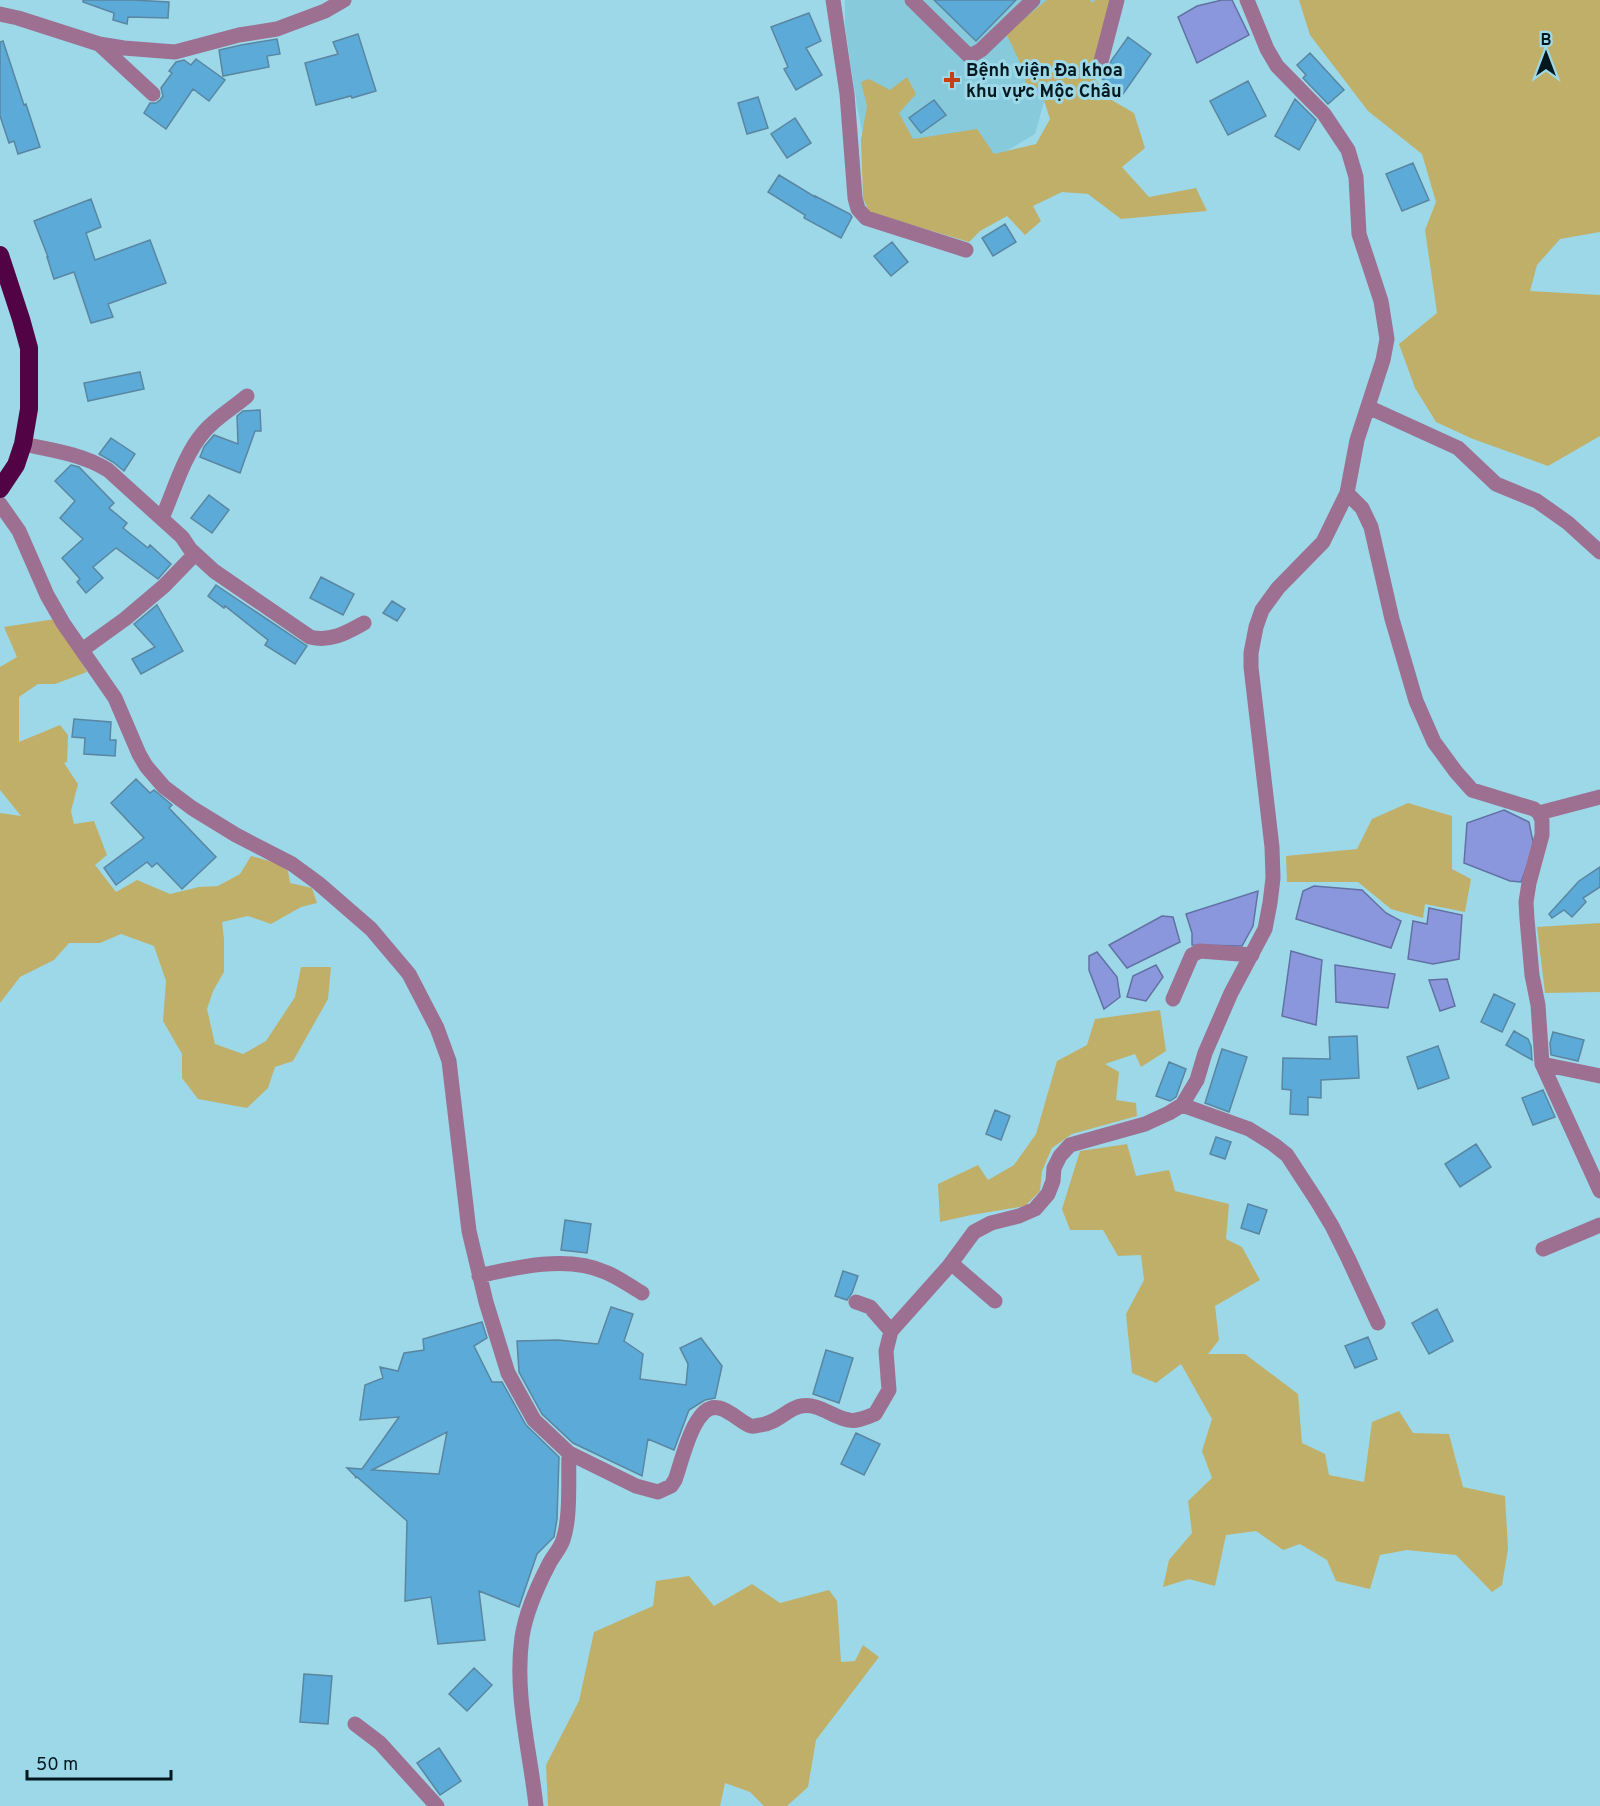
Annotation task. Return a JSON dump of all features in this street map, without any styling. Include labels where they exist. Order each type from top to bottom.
[{"type":"highway","points":[[0,255],[29,348],[29,409],[23,444],[16,465],[0,489]]},
{"type":"street","points":[[0,14],[99,44],[175,52],[239,35],[277,29],[344,0]]},
{"type":"street","points":[[833,0],[847,94],[855,198],[858,209],[866,218],[966,250]]},
{"type":"street","points":[[912,0],[968,55],[981,50],[1033,0]]},
{"type":"street","points":[[1099,69],[1117,0]]},
{"type":"street","points":[[0,504],[19,531],[47,594],[115,698],[139,754],[164,788],[236,835],[292,864],[318,883],[371,929],[409,974],[437,1028],[448,1061],[469,1231],[508,1373],[534,1420],[569,1453],[636,1485],[658,1492],[671,1486],[675,1480],[695,1423],[702,1413],[710,1408],[718,1407],[751,1426],[770,1424],[799,1406],[817,1406],[849,1420],[864,1419],[875,1414],[889,1390],[886,1351],[891,1331],[951,1263],[974,1232],[991,1223],[1019,1216],[1042,1203],[1053,1181],[1054,1168],[1060,1156],[1070,1145],[1145,1124],[1182,1105],[1197,1080],[1205,1053],[1232,993],[1265,929],[1273,878],[1272,847],[1251,667],[1256,627],[1262,610],[1278,588],[1323,542],[1347,493],[1357,440],[1383,360],[1387,339],[1381,301],[1359,234],[1356,177],[1348,150],[1324,114],[1277,66],[1267,49],[1247,0]]},
{"type":"street","points":[[99,44],[153,94]]},
{"type":"street","points":[[162,518],[190,454],[204,431],[247,396]]},
{"type":"street","points":[[1368,407],[1458,448],[1496,484],[1537,501],[1568,523],[1600,552]]},
{"type":"street","points":[[23,444],[95,462],[108,470],[182,537],[195,554],[214,571],[310,637],[320,640],[340,636],[364,623]]},
{"type":"street","points":[[1347,493],[1362,508],[1371,527],[1392,620],[1416,701],[1434,742],[1472,790],[1534,809],[1542,820],[1542,835],[1526,903],[1532,975],[1538,1005],[1542,1064],[1600,1191]]},
{"type":"street","points":[[82,650],[125,620],[164,586],[195,554]]},
{"type":"street","points":[[1539,813],[1600,797]]},
{"type":"street","points":[[1173,999],[1192,955],[1200,951],[1252,955]]},
{"type":"street","points":[[1542,1064],[1600,1076]]},
{"type":"street","points":[[1182,1105],[1249,1129],[1287,1155],[1332,1226],[1378,1323]]},
{"type":"street","points":[[1543,1249],[1600,1225]]},
{"type":"street","points":[[480,1276],[515,1268],[565,1263],[604,1271],[642,1293]]},
{"type":"street","points":[[951,1263],[995,1301]]},
{"type":"street","points":[[856,1302],[870,1307],[891,1331]]},
{"type":"street","points":[[536,1806],[522,1710],[522,1638],[536,1590],[562,1543],[567,1529],[569,1453]]},
{"type":"street","points":[[356,1724],[380,1743],[437,1806]]},
{"type":"shaded area","name":"Bệnh viện Đa khoa khu vực Mộc Châu","points":[[845,0],[1095,0],[1057,55],[1035,134],[936,193],[868,160],[845,26]]},
{"type":"shaded area","points":[[1047,0],[1090,0],[1092,3],[1095,0],[1111,0],[1092,74],[1108,98],[1134,113],[1145,148],[1122,167],[1149,197],[1196,188],[1207,211],[1121,219],[1088,194],[1062,192],[1033,206],[1041,221],[1025,235],[1007,216],[980,231],[969,242],[869,212],[863,198],[861,140],[867,106],[861,82],[869,79],[890,90],[907,77],[916,94],[899,113],[913,139],[977,129],[994,154],[1036,144],[1050,119],[1041,91],[1028,91],[1021,65],[1006,33]]},
{"type":"shaded area","points":[[1299,0],[1600,0],[1600,232],[1560,239],[1537,265],[1530,291],[1600,295],[1600,436],[1548,466],[1473,439],[1436,422],[1415,388],[1399,344],[1437,313],[1425,230],[1436,202],[1422,154],[1368,111],[1310,35]]},
{"type":"shaded area","points":[[55,619],[87,672],[55,684],[38,684],[19,697],[19,742],[60,725],[68,735],[67,762],[64,763],[78,784],[71,811],[74,824],[94,821],[107,855],[95,865],[116,892],[137,880],[170,894],[199,887],[218,886],[240,874],[251,856],[277,863],[288,871],[290,883],[312,888],[317,903],[301,907],[271,924],[248,916],[222,922],[224,972],[213,991],[207,1009],[215,1044],[243,1054],[266,1041],[295,997],[301,967],[331,967],[328,999],[293,1061],[275,1067],[268,1088],[247,1108],[198,1099],[182,1078],[182,1054],[163,1021],[166,981],[154,946],[121,934],[100,943],[69,943],[54,960],[20,977],[0,1003],[0,813],[21,816],[0,790],[0,667],[17,657],[4,627]]},
{"type":"shaded area","points":[[1408,803],[1452,816],[1452,869],[1471,879],[1465,912],[1425,904],[1423,918],[1391,909],[1358,882],[1287,882],[1286,856],[1357,849],[1372,819]]},
{"type":"shaded area","points":[[1600,923],[1600,992],[1545,993],[1537,927]]},
{"type":"shaded area","points":[[1160,1010],[1166,1051],[1141,1067],[1135,1054],[1105,1064],[1119,1072],[1116,1100],[1136,1103],[1137,1116],[1072,1134],[1052,1148],[1042,1171],[1040,1191],[1025,1206],[940,1222],[938,1184],[978,1165],[988,1180],[1014,1165],[1036,1134],[1057,1061],[1087,1045],[1095,1019]]},
{"type":"shaded area","points":[[1127,1144],[1136,1176],[1169,1170],[1175,1191],[1229,1204],[1226,1239],[1242,1247],[1260,1280],[1215,1306],[1219,1340],[1208,1354],[1245,1354],[1298,1394],[1302,1443],[1325,1454],[1329,1475],[1364,1482],[1372,1422],[1399,1411],[1413,1433],[1449,1434],[1463,1487],[1505,1496],[1508,1549],[1502,1585],[1492,1592],[1456,1555],[1407,1550],[1380,1555],[1370,1589],[1336,1581],[1327,1560],[1300,1544],[1283,1550],[1256,1531],[1226,1535],[1215,1586],[1189,1579],[1163,1587],[1169,1560],[1192,1533],[1188,1501],[1212,1478],[1202,1451],[1212,1419],[1181,1364],[1156,1383],[1132,1373],[1126,1314],[1144,1280],[1141,1255],[1118,1256],[1103,1230],[1070,1230],[1062,1209],[1080,1151]]},
{"type":"shaded area","points":[[689,1576],[714,1606],[752,1584],[780,1603],[829,1590],[837,1601],[841,1662],[855,1661],[863,1645],[879,1657],[816,1740],[808,1787],[787,1806],[764,1806],[750,1792],[725,1783],[720,1806],[548,1806],[546,1765],[579,1701],[594,1632],[653,1606],[656,1581]]},
{"type":"water","points":[[1232,0],[1249,35],[1197,63],[1178,17],[1197,6]]},
{"type":"water","points":[[1504,810],[1529,822],[1534,847],[1521,882],[1510,881],[1464,863],[1467,823]]},
{"type":"water","points":[[1314,886],[1362,890],[1386,913],[1401,921],[1391,948],[1296,919],[1303,891]]},
{"type":"water","points":[[1258,891],[1253,926],[1242,946],[1192,945],[1192,933],[1186,914]]},
{"type":"water","points":[[1429,908],[1462,915],[1459,959],[1433,964],[1408,959],[1413,921],[1427,924]]},
{"type":"water","points":[[1162,916],[1173,917],[1180,942],[1127,968],[1109,945]]},
{"type":"water","points":[[1291,951],[1322,960],[1316,1025],[1282,1016]]},
{"type":"water","points":[[1097,952],[1117,977],[1120,997],[1104,1009],[1089,970],[1089,956]]},
{"type":"water","points":[[1156,965],[1163,977],[1146,1001],[1127,997],[1133,976]]},
{"type":"water","points":[[1335,965],[1395,974],[1388,1008],[1336,1002]]},
{"type":"water","points":[[1447,979],[1455,1006],[1440,1011],[1429,980]]},
{"type":"building","points":[[83,0],[169,2],[168,18],[128,17],[127,24],[113,20],[114,13],[83,2]]},
{"type":"building","points":[[934,0],[1016,0],[976,41]]},
{"type":"building","points":[[809,13],[821,41],[806,48],[822,75],[796,90],[784,69],[788,67],[771,27]]},
{"type":"building","points":[[358,34],[376,91],[316,105],[305,63],[338,54],[333,42]]},
{"type":"building","points":[[1128,37],[1151,54],[1123,94],[1101,78],[1106,75],[1111,61]]},
{"type":"building","points":[[277,39],[280,54],[267,56],[269,67],[223,76],[219,50]]},
{"type":"building","points":[[3,41],[40,147],[18,154],[14,141],[9,143],[0,116],[0,42]]},
{"type":"building","points":[[1310,53],[1344,90],[1328,104],[1303,78],[1306,75],[1297,65]]},
{"type":"building","points":[[196,59],[225,80],[209,101],[193,89],[166,129],[144,113],[150,103],[156,103],[163,96],[161,88],[172,73],[169,71],[176,62],[184,60],[191,65]]},
{"type":"building","points":[[1248,81],[1266,116],[1228,135],[1210,101]]},
{"type":"building","points":[[758,97],[768,128],[747,134],[738,103]]},
{"type":"building","points":[[1295,99],[1316,120],[1299,150],[1275,136]]},
{"type":"building","points":[[934,100],[946,115],[921,133],[909,118]]},
{"type":"building","points":[[795,118],[811,143],[787,158],[771,134]]},
{"type":"building","points":[[1413,163],[1429,200],[1402,211],[1386,174]]},
{"type":"building","points":[[779,175],[815,197],[850,214],[852,217],[841,238],[804,218],[805,215],[768,192]]},
{"type":"building","points":[[91,199],[101,227],[86,233],[95,260],[150,240],[166,283],[108,304],[113,317],[91,323],[74,272],[54,279],[34,221]]},
{"type":"building","points":[[1005,224],[1016,242],[993,256],[982,238]]},
{"type":"building","points":[[892,242],[908,262],[891,276],[874,256]]},
{"type":"building","points":[[140,372],[144,389],[88,401],[84,383]]},
{"type":"building","points":[[260,410],[261,431],[255,431],[240,473],[200,457],[204,447],[214,435],[238,444],[237,416],[243,411]]},
{"type":"building","points":[[111,438],[135,454],[124,471],[99,454]]},
{"type":"building","points":[[71,465],[79,467],[114,503],[109,508],[127,523],[123,528],[148,548],[150,545],[171,564],[158,579],[116,548],[93,567],[103,578],[86,593],[77,582],[80,579],[62,558],[83,539],[60,518],[75,501],[55,481]]},
{"type":"building","points":[[209,495],[229,510],[212,533],[191,518]]},
{"type":"building","points":[[321,577],[354,594],[343,615],[310,598]]},
{"type":"building","points":[[216,585],[307,646],[295,664],[265,645],[268,640],[225,606],[224,608],[208,596]]},
{"type":"building","points":[[392,601],[405,609],[397,621],[383,613]]},
{"type":"building","points":[[157,605],[183,651],[141,674],[132,659],[155,647],[134,624]]},
{"type":"building","points":[[74,719],[111,722],[110,740],[116,740],[115,756],[84,754],[85,738],[72,737]]},
{"type":"building","points":[[136,779],[150,793],[154,790],[172,805],[169,808],[216,857],[182,889],[157,863],[152,867],[147,862],[116,885],[104,868],[144,838],[111,803]]},
{"type":"building","points":[[1600,867],[1600,887],[1583,898],[1586,902],[1572,917],[1564,910],[1552,918],[1549,914],[1579,881]]},
{"type":"building","points":[[1494,994],[1515,1004],[1502,1032],[1481,1022]]},
{"type":"building","points":[[1514,1031],[1528,1039],[1532,1060],[1506,1045]]},
{"type":"building","points":[[1553,1032],[1584,1040],[1578,1061],[1551,1055],[1550,1043]]},
{"type":"building","points":[[1357,1036],[1359,1078],[1321,1080],[1321,1098],[1308,1097],[1308,1115],[1290,1114],[1291,1090],[1282,1089],[1283,1058],[1330,1059],[1329,1037]]},
{"type":"building","points":[[1438,1046],[1449,1078],[1418,1089],[1407,1057]]},
{"type":"building","points":[[1222,1049],[1247,1057],[1229,1112],[1205,1103]]},
{"type":"building","points":[[1169,1062],[1186,1069],[1176,1097],[1170,1101],[1156,1096]]},
{"type":"building","points":[[1543,1090],[1555,1117],[1533,1125],[1522,1098]]},
{"type":"building","points":[[995,1110],[1010,1116],[1001,1140],[986,1134]]},
{"type":"building","points":[[1216,1137],[1231,1142],[1225,1159],[1210,1154]]},
{"type":"building","points":[[1476,1144],[1491,1167],[1460,1187],[1445,1164]]},
{"type":"building","points":[[1248,1204],[1267,1210],[1259,1234],[1241,1228]]},
{"type":"building","points":[[565,1220],[591,1224],[587,1253],[561,1250]]},
{"type":"building","points":[[843,1271],[858,1276],[847,1300],[835,1296]]},
{"type":"building","points":[[611,1307],[633,1314],[624,1341],[643,1354],[640,1379],[686,1385],[688,1364],[680,1348],[701,1338],[722,1366],[715,1398],[705,1400],[689,1410],[674,1450],[648,1439],[642,1476],[573,1443],[542,1414],[519,1372],[517,1341],[558,1340],[598,1344]]},
{"type":"building","points":[[1437,1309],[1453,1341],[1429,1354],[1412,1323]]},
{"type":"building","points":[[482,1322],[487,1338],[474,1346],[492,1382],[502,1382],[526,1425],[559,1457],[557,1519],[554,1537],[537,1554],[519,1607],[479,1591],[485,1640],[438,1644],[431,1597],[405,1601],[407,1521],[357,1477],[355,1478],[347,1468],[362,1469],[399,1417],[360,1420],[365,1385],[383,1378],[380,1367],[398,1371],[404,1353],[424,1350],[423,1339]],"holes":[[[447,1432],[439,1474],[372,1470]]]},
{"type":"building","points":[[1368,1337],[1377,1359],[1355,1368],[1345,1346]]},
{"type":"building","points":[[826,1350],[853,1358],[839,1403],[813,1394]]},
{"type":"building","points":[[856,1433],[880,1444],[864,1475],[841,1464]]},
{"type":"building","points":[[474,1668],[492,1685],[467,1711],[449,1694]]},
{"type":"building","points":[[304,1674],[332,1676],[328,1724],[300,1722]]},
{"type":"building","points":[[439,1748],[461,1781],[440,1795],[417,1763]]},
{"type":"place","name":"Bệnh viện Đa khoa khu vực Mộc Châu","points":[[952,80]]}]
